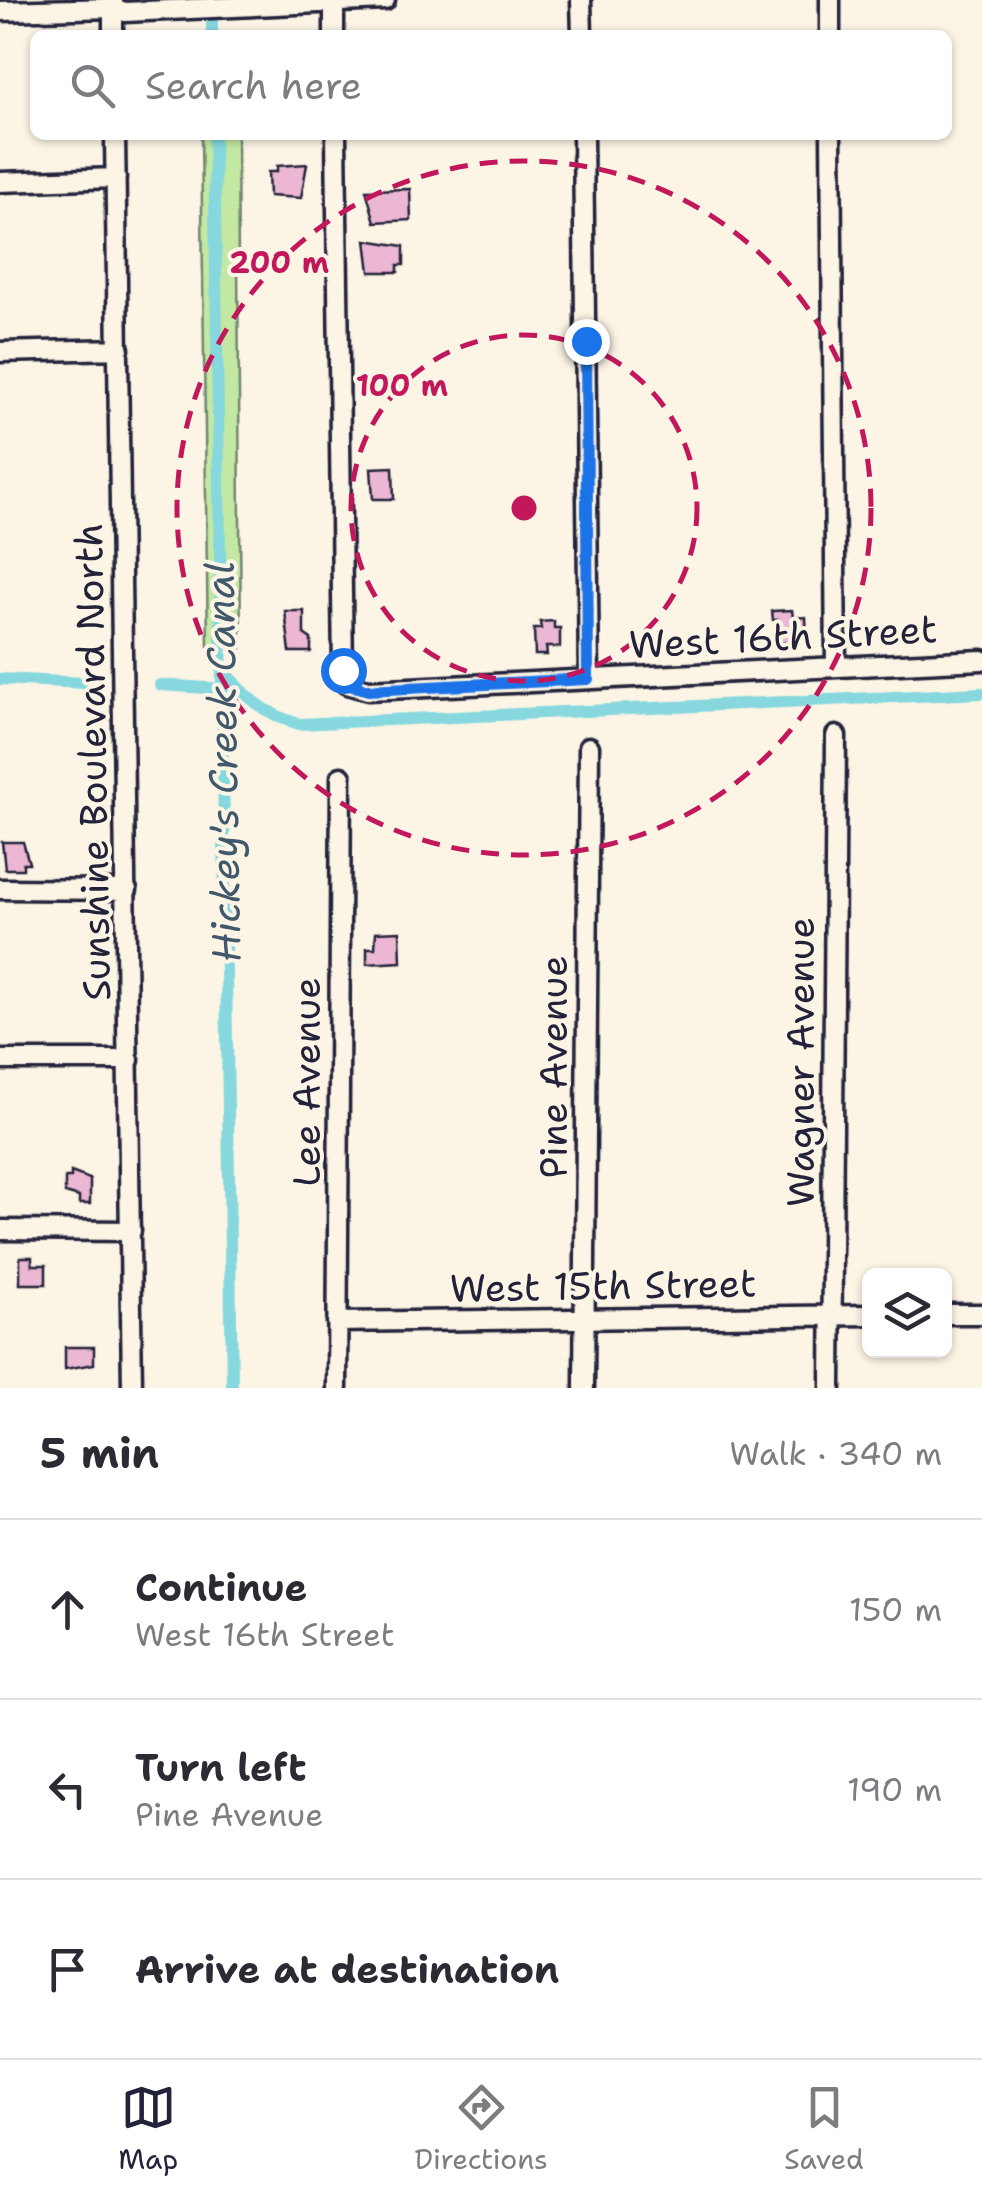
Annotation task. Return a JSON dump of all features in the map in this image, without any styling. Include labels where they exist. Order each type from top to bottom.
[{"type":"street","points":[[0,11],[113,4],[125,12],[385,0]]},
{"type":"street","points":[[582,0],[582,30]]},
{"type":"street","points":[[830,0],[830,30]]},
{"type":"street","points":[[334,1],[334,30]]},
{"type":"street","points":[[113,4],[113,30]]},
{"type":"street","name":"Sunshine Boulevard North","points":[[115,140],[132,1388]]},
{"type":"street","name":"West 16th Street","points":[[336,140],[343,670],[347,684],[368,690],[982,660]]},
{"type":"street","points":[[583,140],[588,679]]},
{"type":"street","points":[[831,140],[836,666]]},
{"type":"street","points":[[0,182],[116,178]]},
{"type":"street","points":[[0,352],[119,349]]},
{"type":"street","name":"Wagner Avenue","points":[[831,1388],[836,736]]},
{"type":"street","name":"Pine Avenue","points":[[584,1388],[589,746]]},
{"type":"street","name":"Lee Avenue","points":[[336,1388],[342,777]]},
{"type":"street","points":[[0,889],[127,890]]},
{"type":"street","points":[[0,1060],[129,1060]]},
{"type":"street","points":[[0,1230],[131,1230]]},
{"type":"street","points":[[952,1314],[982,1314]]},
{"type":"street","name":"West 15th Street","points":[[337,1322],[862,1315]]},
{"type":"green space","points":[[201,140],[237,140],[241,648],[208,646]]},
{"type":"building","points":[[307,164],[301,198],[269,196],[268,172],[277,172],[277,166]]},
{"type":"building","points":[[410,189],[411,220],[375,222],[366,190]]},
{"type":"building","points":[[366,240],[404,246],[404,265],[398,265],[398,272],[370,272]]},
{"type":"building","points":[[393,467],[394,499],[373,499],[371,468]]},
{"type":"building","points":[[792,610],[793,618],[806,617],[807,641],[780,643],[779,620],[773,620],[772,611]]},
{"type":"building","points":[[285,611],[304,611],[304,634],[311,639],[311,652],[290,652]]},
{"type":"building","points":[[554,621],[554,628],[560,628],[560,647],[546,647],[547,655],[535,655],[534,629],[541,629],[540,622]]},
{"type":"building","points":[[2,842],[23,842],[29,863],[23,863],[23,869],[5,869]]},
{"type":"building","points":[[400,931],[401,962],[367,964],[367,948],[375,948],[376,932]]},
{"type":"building","points":[[71,1172],[90,1179],[90,1204],[79,1204],[79,1197],[65,1193],[65,1178],[71,1178]]},
{"type":"building","points":[[20,1257],[32,1257],[32,1265],[46,1265],[46,1284],[20,1284]]},
{"type":"building","points":[[65,1347],[94,1347],[94,1364],[65,1369]]},
{"type":"waterway","name":"Hickey's Creek Canal","points":[[212,3],[212,30]]},
{"type":"waterway","name":"Hickey's Creek Canal","points":[[214,140],[232,1388]]},
{"type":"waterway","points":[[222,668],[256,703],[299,724],[982,693]]},
{"type":"waterway","points":[[0,679],[86,683]]},
{"type":"waterway","points":[[160,685],[223,689]]},
{"type":"route","points":[[343,670],[347,684],[368,690],[588,679],[586,341]]}]
